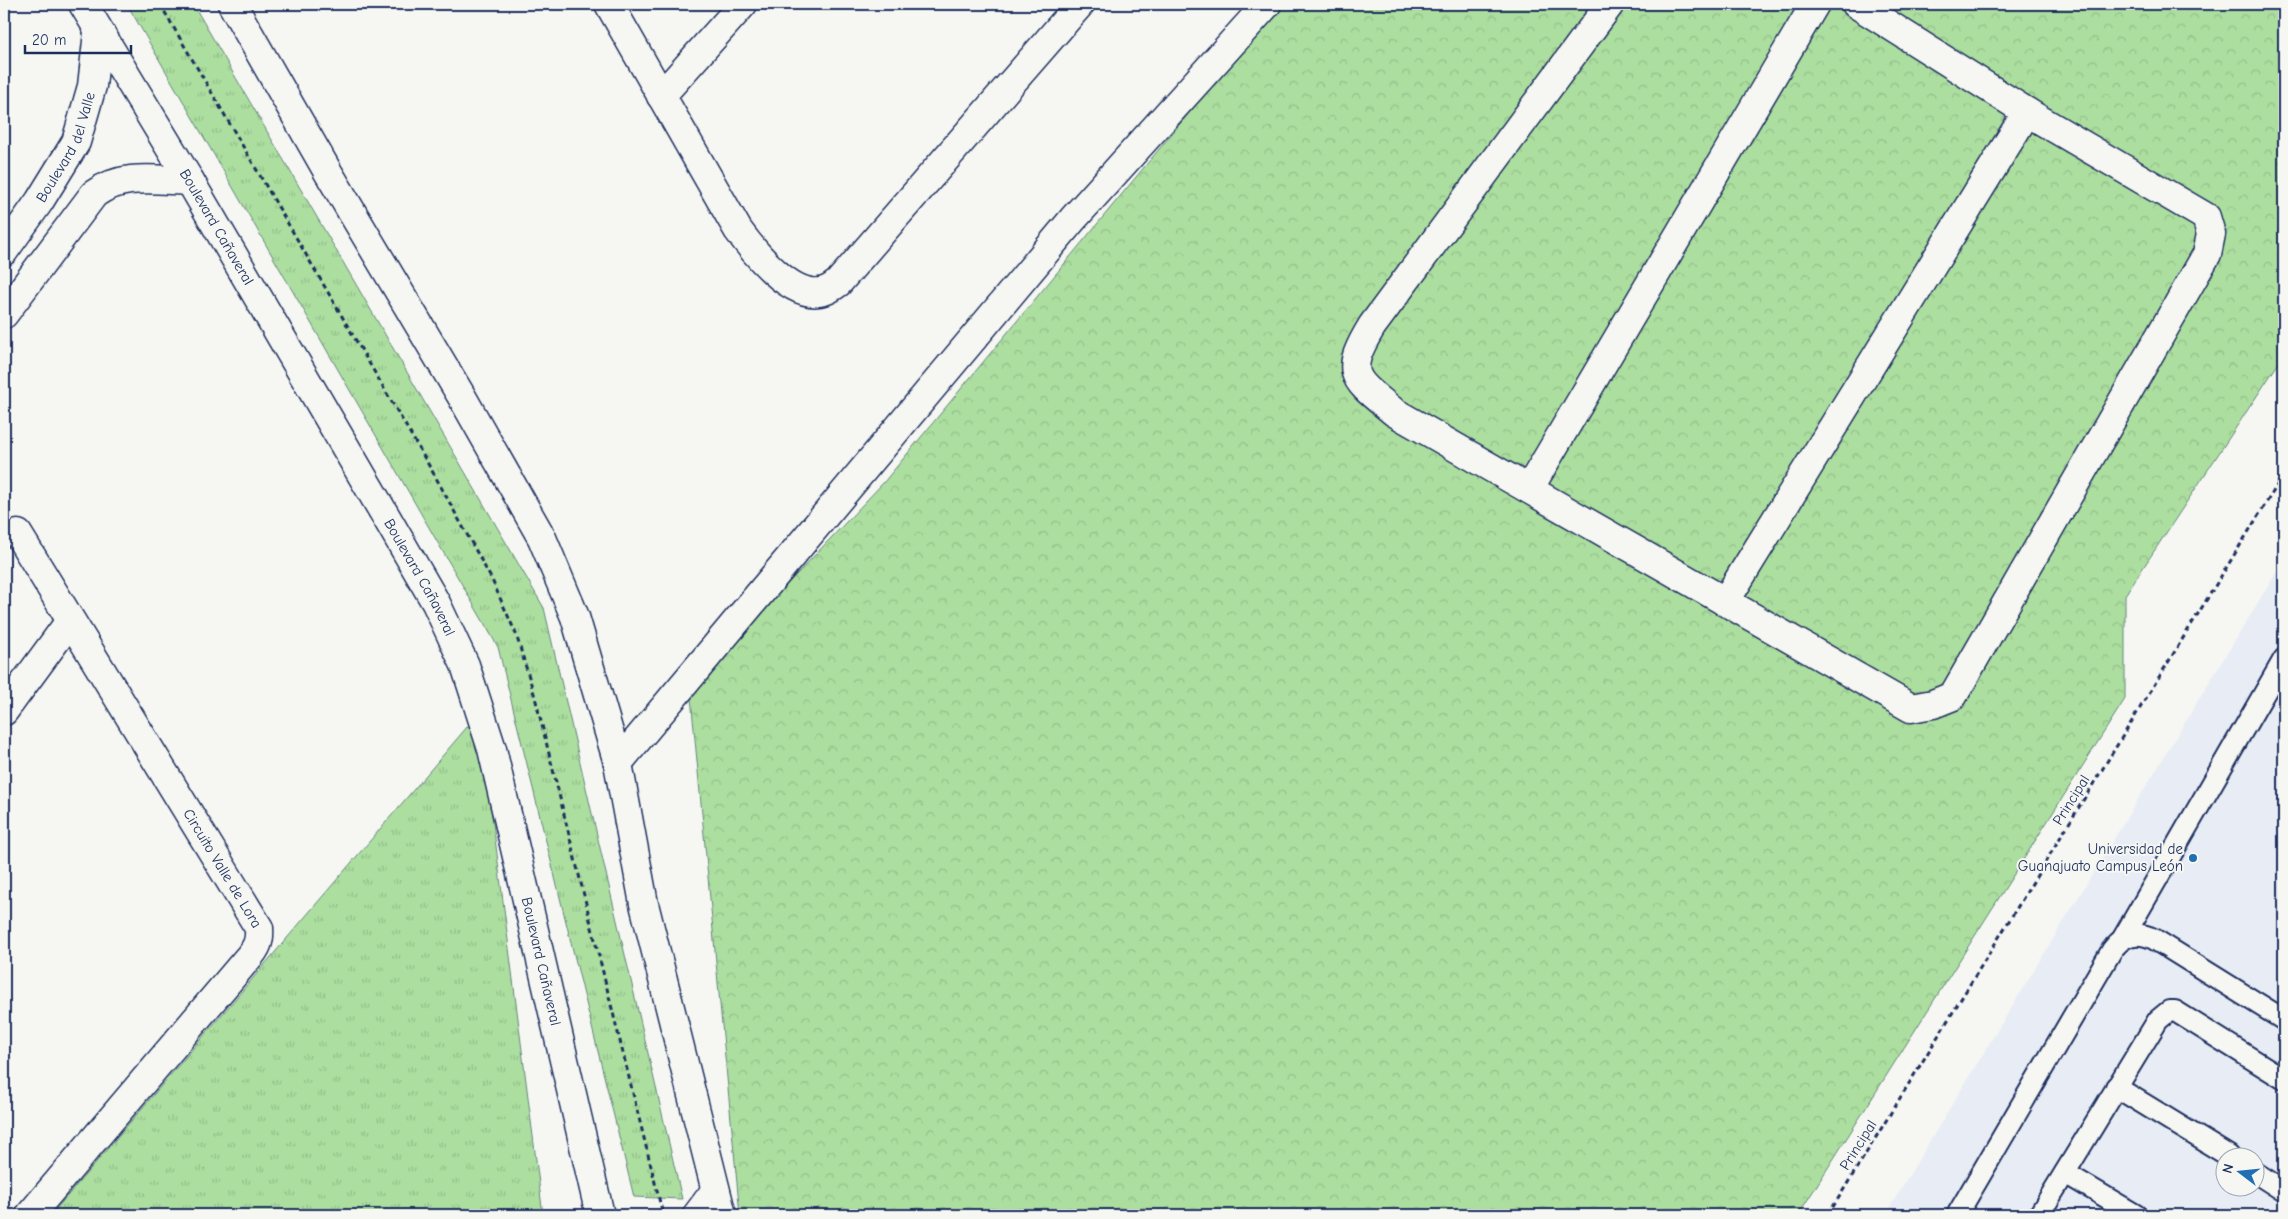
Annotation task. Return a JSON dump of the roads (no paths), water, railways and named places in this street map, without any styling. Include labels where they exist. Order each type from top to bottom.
[{"type":"street","name":"Boulevard Cañaveral","points":[[83,4],[98,32],[190,181],[436,602],[465,665],[492,748],[603,1210]]},
{"type":"street","points":[[232,4],[328,172],[462,397],[542,538],[575,617],[618,763],[644,904],[719,1203],[697,1215]]},
{"type":"street","points":[[609,4],[738,230],[754,252],[786,281],[802,289],[814,292],[825,291],[838,283],[1080,4]]},
{"type":"street","points":[[661,96],[742,4]]},
{"type":"street","points":[[618,763],[1074,219],[1267,4]]},
{"type":"street","points":[[1610,4],[1372,326],[1358,349],[1354,369],[1360,384],[1394,412],[1911,708],[1933,704],[1953,696],[2207,254],[2211,234],[2206,217],[2027,112],[1856,4]]},
{"type":"street","points":[[1529,489],[1815,4]]},
{"type":"street","name":"Boulevard del Valle","points":[[4,251],[39,202],[76,142],[92,86],[98,32]]},
{"type":"street","points":[[1725,602],[2027,112]]},
{"type":"street","points":[[4,314],[94,194],[104,187],[124,180],[190,181]]},
{"type":"street","name":"Circuito Valle de Lora","points":[[18,534],[260,928],[260,937],[252,953],[30,1215]]},
{"type":"street","points":[[4,711],[70,621]]},
{"type":"lane","points":[[1957,1215],[2112,950],[2123,938],[2284,660]]},
{"type":"lane","points":[[2123,938],[2138,934],[2154,939],[2284,1020]]},
{"type":"lane","points":[[2038,1215],[2158,1020],[2169,1011],[2175,1011],[2284,1079]]},
{"type":"lane","points":[[2116,1087],[2216,1148]]},
{"type":"lane","points":[[2065,1173],[2136,1215]]},
{"type":"lane","points":[[2266,1179],[2284,1191]]},
{"type":"place","name":"Universidad de Guanajuato Campus León","points":[[2193,858]]}]
